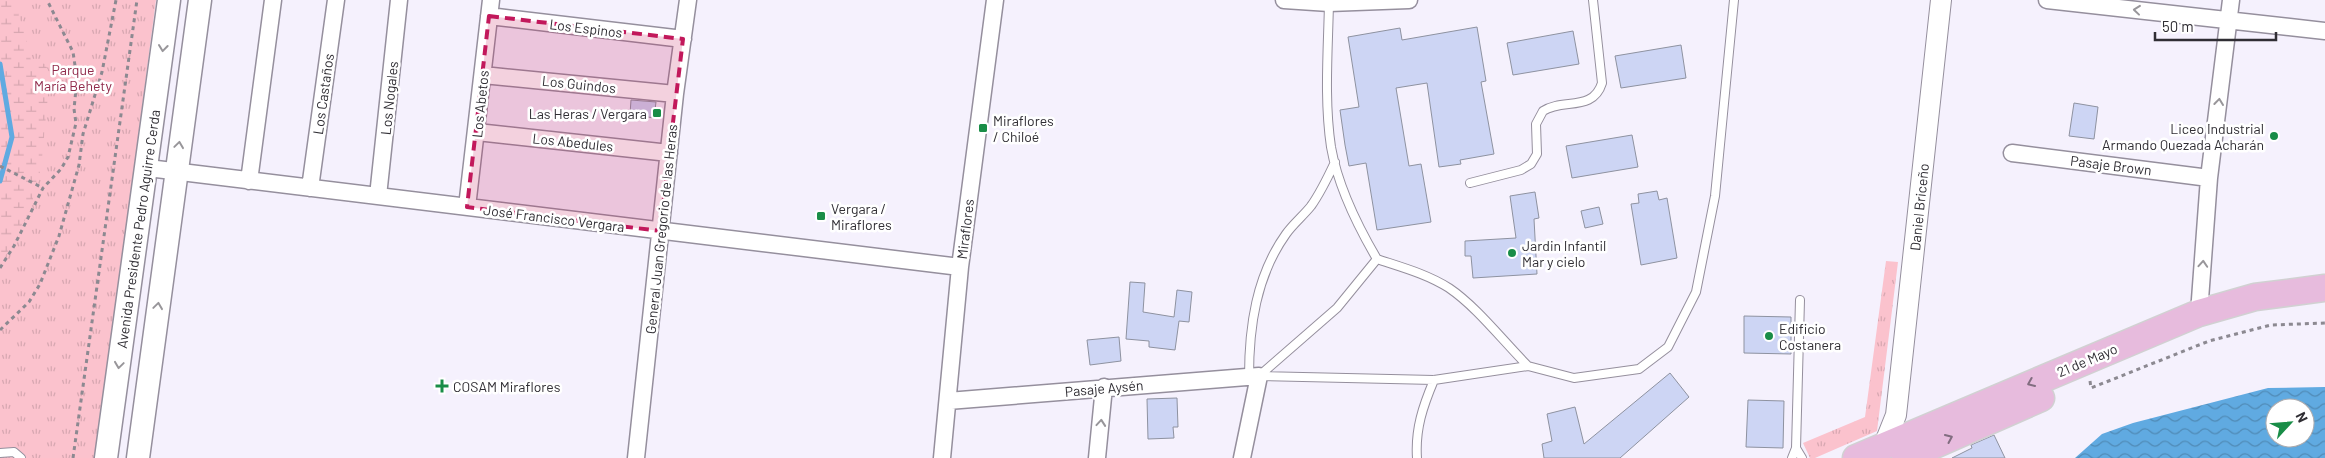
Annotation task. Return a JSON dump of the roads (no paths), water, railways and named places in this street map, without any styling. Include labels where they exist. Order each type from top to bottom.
[{"type":"main road","name":"Avenida Presidente Pedro Aguirre Cerda","points":[[106,458],[148,168],[169,0]]},
{"type":"main road","points":[[138,458],[200,0]]},
{"type":"main road","name":"21 de Mayo","points":[[1894,452],[1922,429],[2199,313],[2254,297],[2325,288]]},
{"type":"main road","name":"21 de Mayo","points":[[1856,458],[1894,452],[2089,378],[2196,330],[2228,320],[2268,312],[2325,306]]},
{"type":"street","points":[[248,181],[273,0]]},
{"type":"street","name":"Los Castaños","points":[[310,188],[336,0]]},
{"type":"street","name":"Los Nogales","points":[[378,196],[399,0]]},
{"type":"street","name":"General Juan Gregorio de las Heras","points":[[636,458],[675,94],[688,0]]},
{"type":"street","name":"Miraflores","points":[[942,458],[960,267],[995,0]]},
{"type":"street","points":[[1284,0],[1329,3],[1409,0]]},
{"type":"street","name":"Daniel Briceño","points":[[1894,452],[1896,415],[1942,0]]},
{"type":"street","points":[[2047,0],[2084,2],[2325,31]]},
{"type":"street","points":[[2199,313],[2209,178],[2231,0]]},
{"type":"street","name":"Los Espinos","points":[[490,8],[683,39]]},
{"type":"street","name":"Los Abetos","points":[[467,207],[490,8]]},
{"type":"street","name":"Los Guindos","points":[[482,75],[675,94]]},
{"type":"street","name":"Los Abedules","points":[[477,132],[669,153]]},
{"type":"street","name":"Pasaje Brown","points":[[2012,153],[2209,178]]},
{"type":"street","name":"José Francisco Vergara","points":[[148,168],[960,267]]},
{"type":"street","points":[[1242,458],[1254,376]]},
{"type":"street","name":"Pasaje Aysén","points":[[948,401],[1254,376]]},
{"type":"street","points":[[1097,458],[1104,387]]},
{"type":"street","points":[[1896,415],[1922,429]]},
{"type":"lane","points":[[1470,182],[1527,168],[1537,154],[1536,124],[1543,111],[1586,102],[1597,94],[1602,83],[1593,0]]},
{"type":"lane","points":[[1254,376],[1434,380],[1528,366],[1574,378],[1639,369],[1668,347],[1696,292],[1711,216],[1734,0]]},
{"type":"lane","points":[[1329,3],[1326,87],[1332,148],[1344,193],[1362,234],[1377,260],[1413,270],[1447,287],[1470,304],[1528,366]]},
{"type":"lane","points":[[1254,376],[1249,341],[1256,300],[1263,280],[1286,234],[1312,204],[1335,162]]},
{"type":"lane","points":[[1254,376],[1336,308],[1377,260]]},
{"type":"lane","points":[[1792,458],[1796,448],[1800,300]]},
{"type":"lane","points":[[1416,458],[1416,440],[1421,410],[1434,380]]},
{"type":"lane","points":[[1796,448],[1802,458]]},
{"type":"lane","points":[[0,453],[14,452],[21,458]]},
{"type":"water","points":[[2325,387],[2325,458],[2075,458],[2102,434],[2133,423],[2268,388]]},
{"type":"waterway","points":[[0,64],[12,137],[0,181]]},
{"type":"place","name":"Las Heras / Vergara","points":[[657,113]]},
{"type":"place","name":"Miraflores / Chiloé","points":[[983,128]]},
{"type":"place","name":"Liceo Industrial Armando Quezada Acharán","points":[[2274,136]]},
{"type":"place","name":"Vergara / Miraflores","points":[[821,216]]},
{"type":"place","name":"Jardin Infantil Mar y cielo","points":[[1512,253]]},
{"type":"place","name":"Edificio Costanera","points":[[1769,336]]},
{"type":"place","name":"COSAM Miraflores","points":[[442,386]]},
{"type":"park label","name":"Parque María Behety","points":[[73,78]]}]
